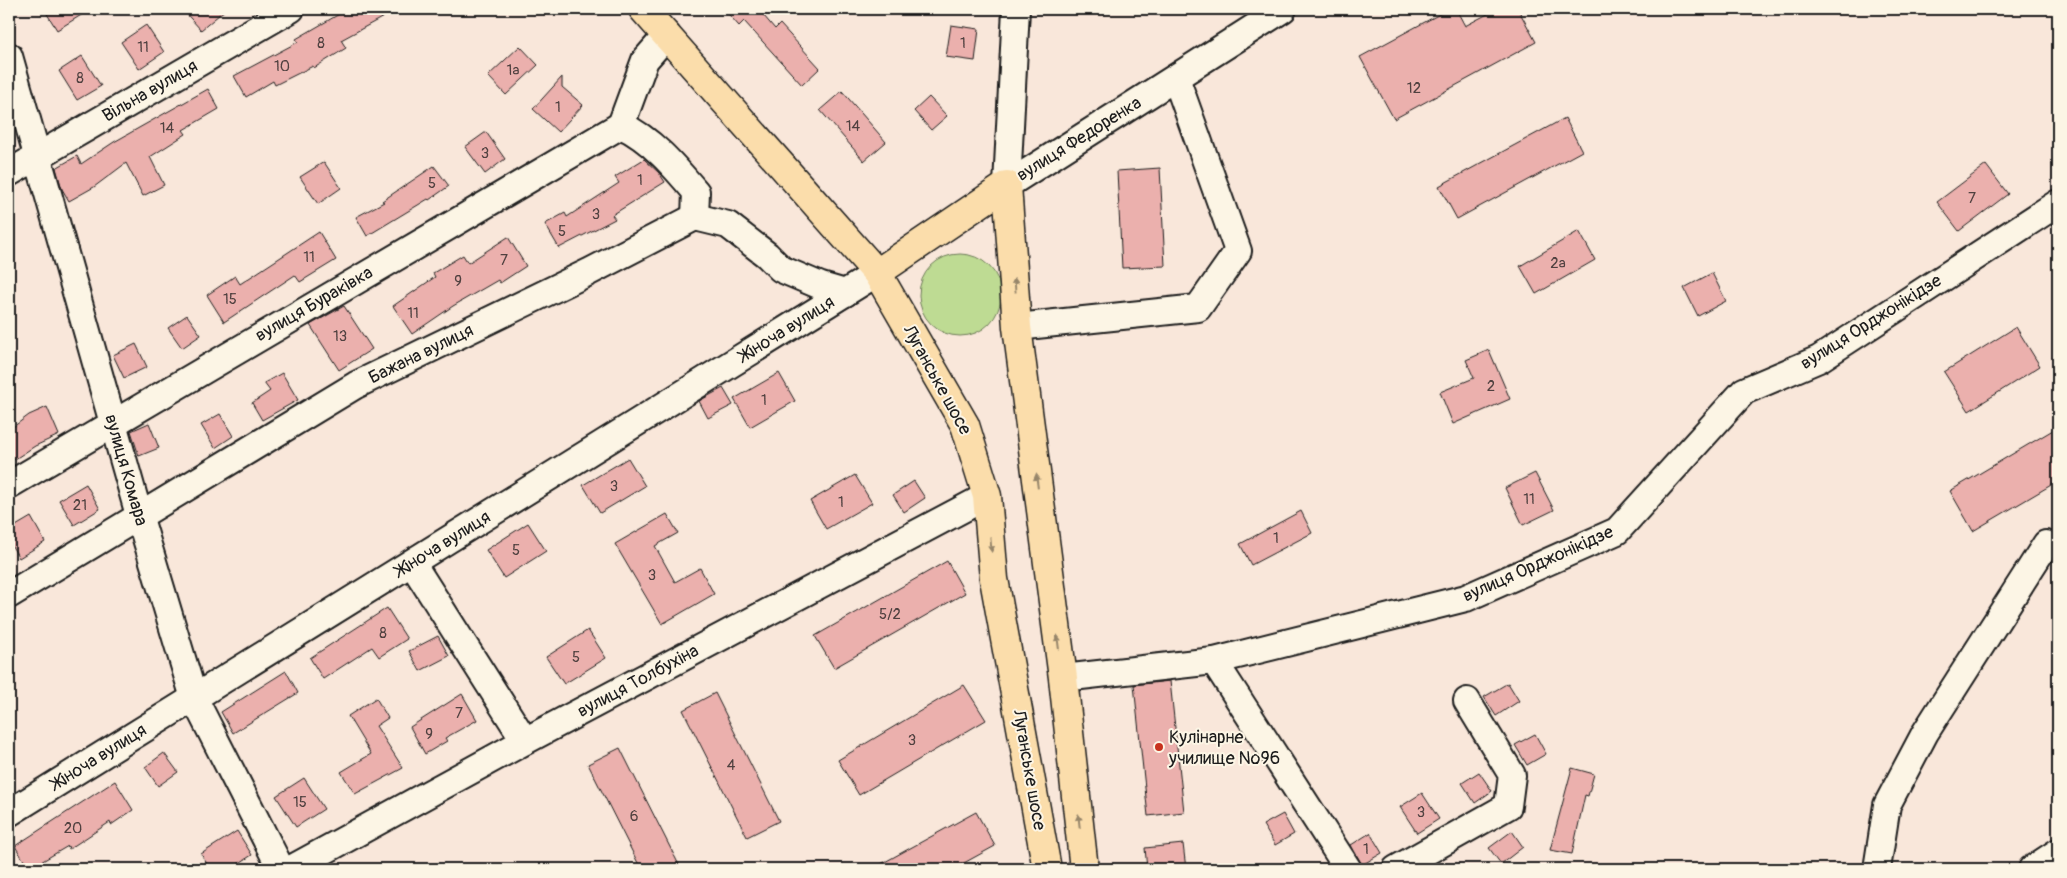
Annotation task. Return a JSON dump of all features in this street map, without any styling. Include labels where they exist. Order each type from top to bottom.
[{"type":"main road","name":"Луганське шосе","points":[[643,9],[877,273],[965,425],[987,496],[994,579],[1048,869]]},
{"type":"main road","name":"вулиця Федоренка","points":[[877,273],[1006,185]]},
{"type":"main road","points":[[1006,185],[1017,327],[1062,678],[1084,869]]},
{"type":"street","name":"Вільна вулиця","points":[[9,173],[291,9]]},
{"type":"street","points":[[995,9],[1015,20],[1006,185]]},
{"type":"street","name":"вулиця Федоренка","points":[[1006,185],[1283,9]]},
{"type":"street","points":[[667,35],[645,60],[621,125],[639,133],[678,170],[696,192],[695,217],[728,225],[767,255],[781,269],[821,286],[845,293]]},
{"type":"street","name":"вулиця Комара","points":[[9,56],[112,423],[194,698],[281,869]]},
{"type":"street","points":[[1017,327],[1198,308],[1238,251],[1176,78]]},
{"type":"street","name":"вулиця Бураківка","points":[[9,486],[112,423],[621,125]]},
{"type":"street","name":"вулиця Орджонікідзе","points":[[1062,678],[1214,661],[1466,598],[1617,531],[1744,392],[1818,359],[2058,203]]},
{"type":"street","name":"Бажана вулиця","points":[[9,595],[356,385],[589,272],[695,217]]},
{"type":"street","name":"Жіноча вулиця","points":[[9,813],[877,273]]},
{"type":"street","name":"вулиця Толбухіна","points":[[291,869],[525,740],[987,496]]},
{"type":"street","points":[[1877,869],[1887,805],[1925,732],[2046,544]]},
{"type":"street","points":[[412,563],[525,740]]},
{"type":"street","points":[[1214,661],[1348,869]]},
{"type":"street","points":[[1396,869],[1508,806],[1512,775],[1467,701]]},
{"type":"street","points":[[2032,869],[2058,852]]},
{"type":"green space","points":[[960,254],[976,257],[989,266],[998,279],[1001,295],[998,311],[989,324],[976,333],[960,336],[944,333],[931,324],[922,311],[919,295],[922,279],[931,266],[944,257]]},
{"type":"building","points":[[44,9],[91,9],[57,30]]},
{"type":"building","points":[[182,9],[226,9],[201,30]]},
{"type":"building","points":[[348,9],[398,9],[341,40],[346,48],[314,68],[313,66],[275,85],[273,81],[246,97],[234,76],[298,42],[296,39]]},
{"type":"building","points":[[724,9],[758,9],[775,29],[780,24],[820,68],[802,85],[744,21],[739,26]]},
{"type":"building","points":[[1449,9],[1456,9],[1465,26],[1497,9],[1518,9],[1536,42],[1394,119],[1360,57]]},
{"type":"building","points":[[146,25],[164,52],[139,69],[121,42]]},
{"type":"building","points":[[951,25],[979,29],[975,61],[946,57]]},
{"type":"building","points":[[520,46],[538,65],[506,95],[488,76]]},
{"type":"building","points":[[82,56],[101,86],[77,100],[59,71]]},
{"type":"building","points":[[562,77],[562,87],[583,105],[558,132],[533,109]]},
{"type":"building","points":[[208,89],[219,109],[183,130],[186,134],[150,157],[164,185],[143,196],[126,163],[94,187],[69,201],[62,189],[56,168],[77,156],[81,164],[114,142]]},
{"type":"building","points":[[842,91],[886,142],[864,161],[820,110]]},
{"type":"building","points":[[929,97],[947,116],[931,130],[914,111]]},
{"type":"building","points":[[1565,118],[1582,151],[1457,219],[1439,186]]},
{"type":"building","points":[[486,132],[505,159],[485,174],[465,147]]},
{"type":"building","points":[[644,159],[659,173],[665,182],[612,215],[615,219],[559,248],[545,224],[565,213],[567,217],[619,183],[615,177]]},
{"type":"building","points":[[324,162],[341,188],[318,204],[300,177]]},
{"type":"building","points":[[1986,165],[2008,194],[1959,231],[1937,202]]},
{"type":"building","points":[[434,166],[449,186],[429,200],[367,236],[356,217],[384,202],[382,201]]},
{"type":"building","points":[[1160,168],[1165,266],[1122,268],[1117,171]]},
{"type":"building","points":[[1579,231],[1595,260],[1536,294],[1520,266]]},
{"type":"building","points":[[319,232],[336,260],[300,282],[295,275],[224,322],[207,295],[235,276],[240,284]]},
{"type":"building","points":[[508,237],[526,266],[500,283],[498,280],[453,306],[412,334],[393,306],[435,277],[433,273],[463,255],[468,263]]},
{"type":"building","points":[[1712,273],[1726,301],[1698,316],[1684,288]]},
{"type":"building","points":[[344,306],[372,349],[339,370],[310,325]]},
{"type":"building","points":[[187,315],[201,335],[182,348],[168,328]]},
{"type":"building","points":[[2016,327],[2040,366],[1969,411],[1944,372]]},
{"type":"building","points":[[136,344],[147,367],[124,378],[113,355]]},
{"type":"building","points":[[1489,350],[1510,399],[1453,424],[1440,392],[1474,378],[1466,360]]},
{"type":"building","points":[[282,373],[298,400],[262,420],[252,403],[270,391],[264,383]]},
{"type":"building","points":[[779,373],[795,401],[750,427],[734,399]]},
{"type":"building","points":[[723,388],[733,405],[708,418],[699,401]]},
{"type":"building","points":[[47,407],[59,435],[35,446],[9,463],[9,430],[29,415]]},
{"type":"building","points":[[220,414],[233,436],[215,448],[201,425]]},
{"type":"building","points":[[149,423],[159,448],[139,456],[131,431]]},
{"type":"building","points":[[2058,427],[2058,481],[1973,531],[1950,491]]},
{"type":"building","points":[[628,458],[645,486],[600,513],[583,485]]},
{"type":"building","points":[[1535,473],[1554,510],[1523,525],[1505,488]]},
{"type":"building","points":[[855,475],[872,503],[826,529],[810,501]]},
{"type":"building","points":[[914,481],[925,498],[904,512],[893,495]]},
{"type":"building","points":[[86,484],[100,509],[74,525],[59,500]]},
{"type":"building","points":[[1301,511],[1312,533],[1251,565],[1240,544]]},
{"type":"building","points":[[667,514],[678,533],[655,546],[675,582],[700,568],[714,594],[662,624],[615,544]]},
{"type":"building","points":[[31,517],[45,542],[19,558],[9,541],[9,530]]},
{"type":"building","points":[[528,523],[546,551],[504,578],[486,550]]},
{"type":"building","points":[[947,561],[965,593],[834,668],[815,636]]},
{"type":"building","points":[[387,608],[407,639],[379,657],[372,647],[323,679],[310,658]]},
{"type":"building","points":[[588,630],[606,658],[564,684],[546,657]]},
{"type":"building","points":[[438,636],[449,656],[420,671],[409,651]]},
{"type":"building","points":[[286,671],[298,693],[233,733],[221,712]]},
{"type":"building","name":"Кулінарне училище №96","points":[[1170,681],[1184,812],[1148,816],[1134,685]]},
{"type":"building","points":[[1508,683],[1519,701],[1496,716],[1484,697]]},
{"type":"building","points":[[964,685],[986,720],[859,795],[838,760]]},
{"type":"building","points":[[715,693],[779,821],[747,837],[683,710]]},
{"type":"building","points":[[462,694],[477,720],[445,738],[447,741],[425,754],[410,727]]},
{"type":"building","points":[[376,698],[388,718],[376,726],[403,768],[355,794],[341,772],[371,754],[348,716]]},
{"type":"building","points":[[1535,734],[1546,754],[1527,765],[1515,745]]},
{"type":"building","points":[[620,748],[681,869],[641,869],[588,764]]},
{"type":"building","points":[[164,753],[178,772],[158,786],[145,767]]},
{"type":"building","points":[[1572,768],[1594,774],[1588,796],[1585,795],[1572,854],[1550,850]]},
{"type":"building","points":[[1479,772],[1492,791],[1475,803],[1462,783]]},
{"type":"building","points":[[304,778],[324,809],[296,827],[276,796]]},
{"type":"building","points":[[115,781],[133,810],[111,825],[110,822],[69,849],[68,846],[29,869],[15,846]]},
{"type":"building","points":[[1422,793],[1439,819],[1417,833],[1400,807]]},
{"type":"building","points":[[976,812],[995,846],[953,869],[872,869]]},
{"type":"building","points":[[1283,814],[1294,834],[1275,845],[1263,825]]},
{"type":"building","points":[[237,831],[252,855],[230,869],[210,869],[201,854]]},
{"type":"building","points":[[1512,831],[1523,847],[1501,864],[1489,848]]},
{"type":"building","points":[[1370,833],[1382,853],[1362,865],[1351,845]]},
{"type":"building","points":[[1183,844],[1186,869],[1147,869],[1145,848]]},
{"type":"place","name":"Кулінарне училище №96","points":[[1159,747]]}]
